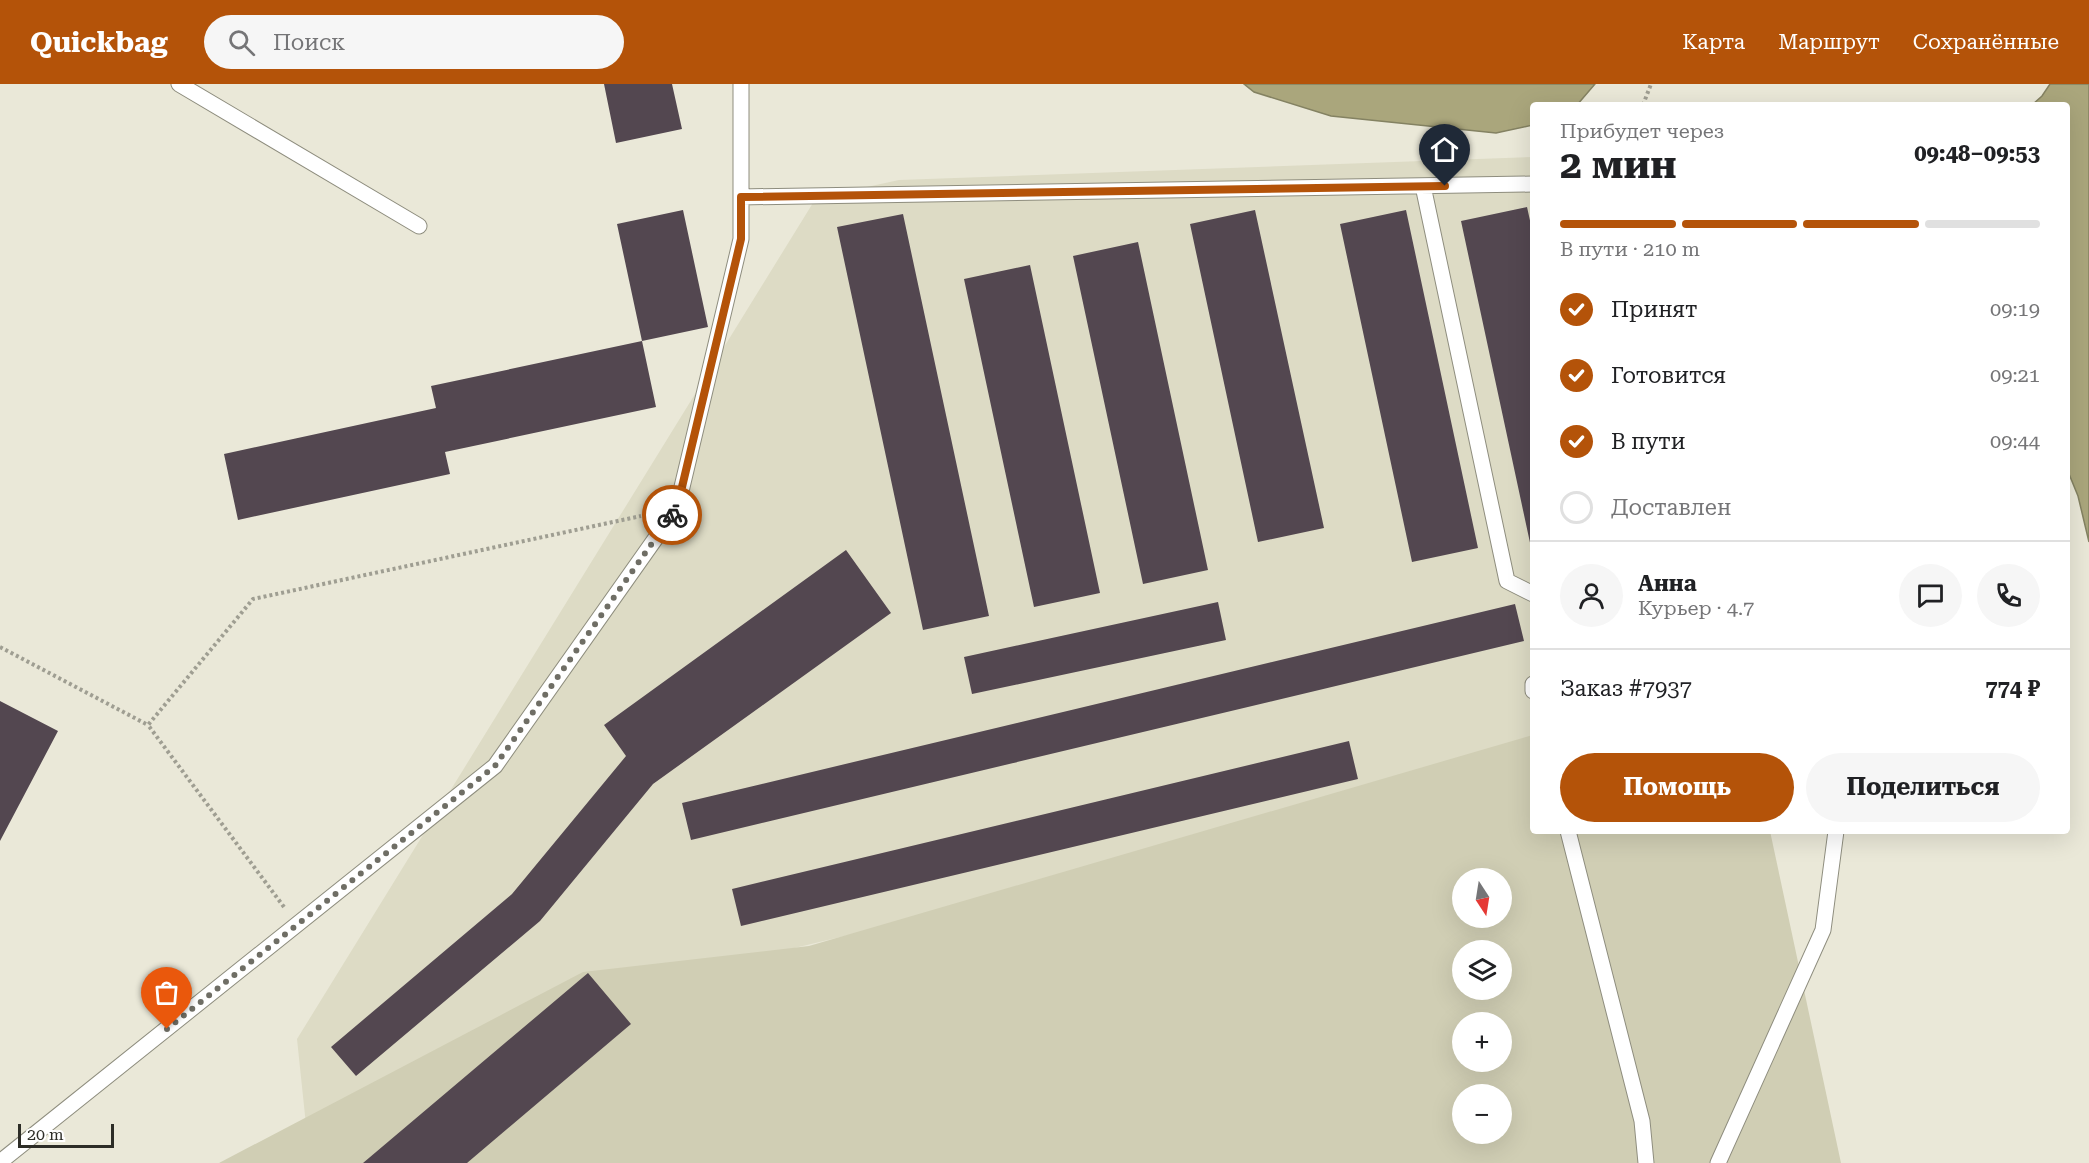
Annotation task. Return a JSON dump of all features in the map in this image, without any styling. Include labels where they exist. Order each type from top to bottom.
[{"type":"lane","points":[[179,84],[419,226]]},
{"type":"lane","points":[[0,1162],[495,766],[677,508],[741,239],[741,84]]},
{"type":"lane","points":[[741,197],[1530,184]]},
{"type":"lane","points":[[1423,186],[1507,580],[1530,592]]},
{"type":"lane","points":[[1569,834],[1642,1121],[1646,1163]]},
{"type":"lane","points":[[1718,1163],[1823,930],[1836,834]]},
{"type":"path","points":[[1644,102],[1651,84]]},
{"type":"path","points":[[148,725],[254,599],[677,508]]},
{"type":"path","points":[[0,647],[148,725],[297,925]]},
{"type":"shaded area","points":[[1244,84],[1595,84],[1580,102],[1530,102],[1530,126],[1496,133],[1331,116],[1254,92]]},
{"type":"shaded area","points":[[2050,84],[2089,84],[2089,542],[2078,496],[2070,476],[2070,102],[2035,102]]},
{"type":"shaded area","points":[[1530,157],[1530,763],[1366,811],[757,957],[310,1163],[297,1039],[816,198],[899,180]]},
{"type":"shaded area","points":[[1530,736],[1530,834],[1771,834],[1841,1163],[219,1163],[583,972],[809,946]]},
{"type":"building","points":[[604,84],[672,84],[682,129],[616,143]]},
{"type":"building","points":[[1527,207],[1530,220],[1530,543],[1461,221]]},
{"type":"building","points":[[683,210],[708,327],[642,341],[617,224]]},
{"type":"building","points":[[1255,210],[1324,528],[1258,542],[1190,224]]},
{"type":"building","points":[[1406,210],[1478,548],[1412,562],[1340,224]]},
{"type":"building","points":[[903,214],[989,616],[923,630],[837,227]]},
{"type":"building","points":[[1138,242],[1208,570],[1143,584],[1073,256]]},
{"type":"building","points":[[1030,265],[1100,593],[1034,607],[964,279]]},
{"type":"building","points":[[642,341],[656,407],[445,452],[450,474],[238,520],[224,454],[436,408],[431,386]]},
{"type":"building","points":[[846,550],[891,613],[653,784],[540,921],[356,1076],[331,1047],[512,894],[626,756],[604,725]]},
{"type":"building","points":[[1218,602],[1226,640],[972,694],[964,657]]},
{"type":"building","points":[[1515,604],[1524,641],[691,840],[682,803]]},
{"type":"building","points":[[0,701],[58,731],[0,841]]},
{"type":"building","points":[[1349,741],[1358,779],[741,926],[732,889]]},
{"type":"building","points":[[588,973],[631,1024],[467,1163],[363,1163]]},
{"type":"way so far","points":[[167,1029],[495,766],[672,515]]},
{"type":"route","points":[[672,515],[677,508],[741,239],[741,197],[1445,186]]}]
